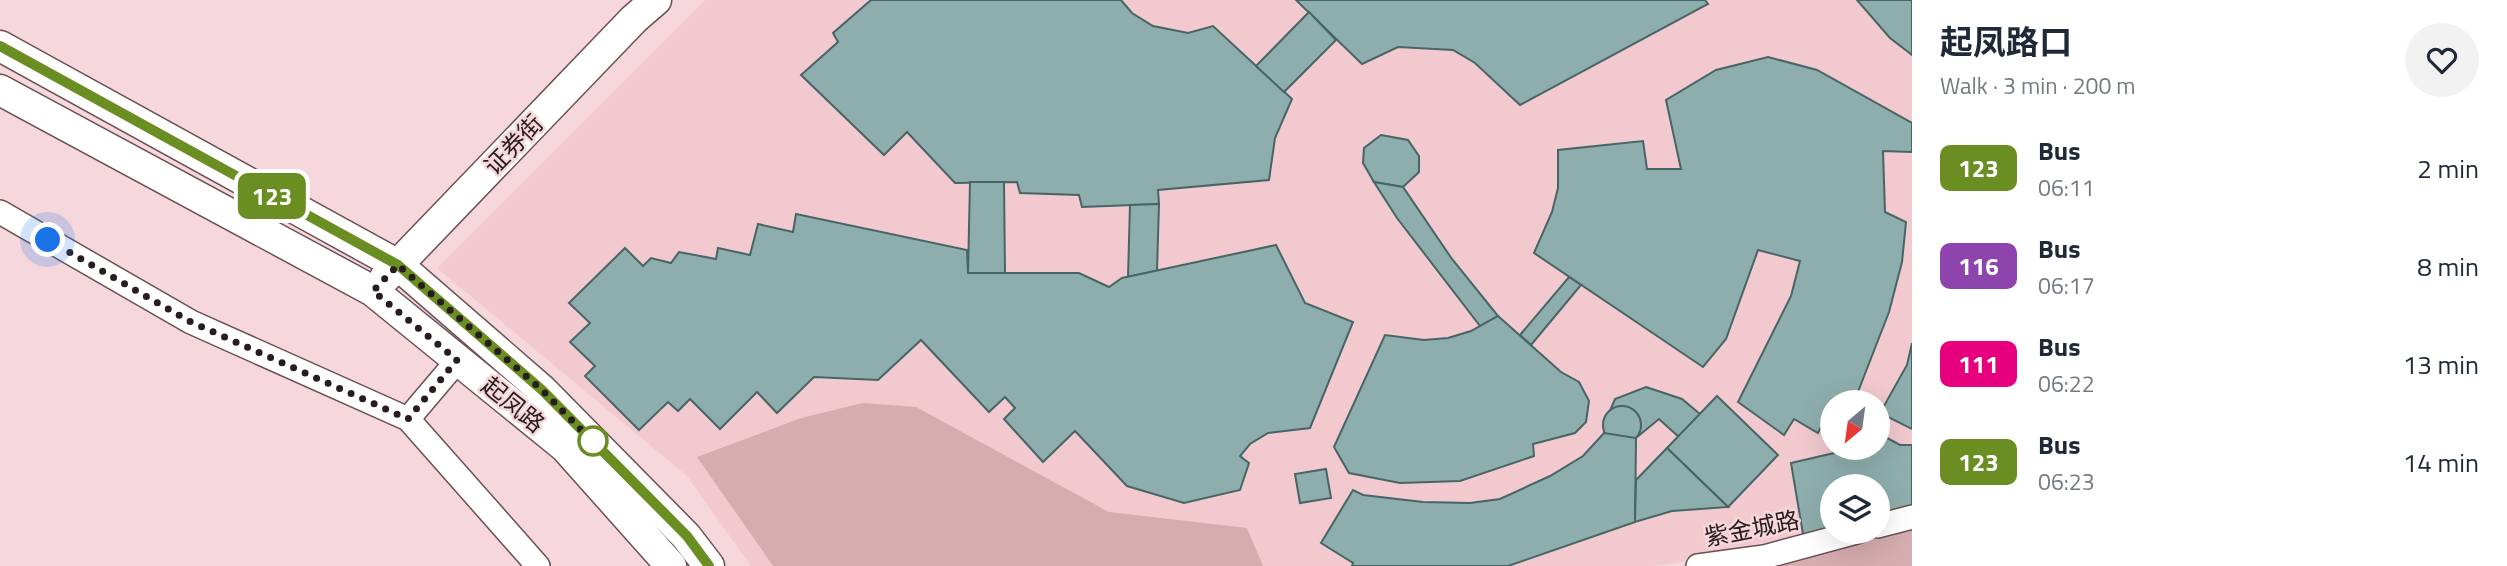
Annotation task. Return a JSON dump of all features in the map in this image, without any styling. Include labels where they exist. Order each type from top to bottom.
[{"type":"street","name":"证券街","points":[[373,291],[634,19],[656,0]]},
{"type":"street","name":"起凤路","points":[[0,46],[398,265],[542,390],[687,536],[709,566]]},
{"type":"street","name":"起凤路","points":[[0,90],[373,291],[565,447],[671,566]]},
{"type":"street","points":[[0,212],[191,322],[408,419],[538,566]]},
{"type":"street","points":[[408,419],[457,360]]},
{"type":"street","points":[[1890,523],[1912,517]]},
{"type":"street","name":"紫金城路","points":[[1698,566],[1764,557],[1820,542]]},
{"type":"shaded area","points":[[705,0],[1912,0],[1912,513],[1890,519],[1890,474],[1820,474],[1820,535],[1769,550],[1654,566],[751,566],[687,476],[437,268]]},
{"type":"shaded area","points":[[863,403],[916,407],[1109,512],[1247,528],[1263,566],[773,566],[697,457],[801,418]]},
{"type":"shaded area","points":[[1912,523],[1912,566],[1754,566],[1835,544],[1890,544],[1890,529]]},
{"type":"building","points":[[871,0],[1121,0],[1132,13],[1153,26],[1188,33],[1213,26],[1292,99],[1275,138],[1269,180],[1158,190],[1159,204],[1082,207],[1079,195],[1020,193],[1017,182],[955,183],[907,132],[884,155],[801,75],[838,42],[833,33]]},
{"type":"building","points":[[1296,0],[1705,0],[1708,4],[1520,105],[1475,63],[1453,50],[1398,47],[1362,64]]},
{"type":"building","points":[[1857,0],[1912,0],[1912,55],[1890,38]]},
{"type":"building","points":[[1309,12],[1336,40],[1284,92],[1256,66]]},
{"type":"building","points":[[1768,57],[1817,70],[1912,123],[1912,152],[1883,151],[1885,212],[1906,222],[1902,262],[1889,312],[1859,390],[1820,390],[1818,433],[1794,419],[1784,435],[1738,402],[1791,296],[1800,261],[1758,250],[1726,339],[1703,367],[1534,253],[1552,212],[1558,188],[1558,150],[1643,141],[1647,169],[1681,169],[1666,100],[1716,70]]},
{"type":"building","points":[[1381,135],[1408,140],[1419,156],[1419,172],[1403,187],[1374,182],[1363,163],[1364,148]]},
{"type":"building","points":[[970,182],[1004,182],[1005,273],[968,273]]},
{"type":"building","points":[[1374,182],[1403,187],[1452,259],[1498,316],[1480,326],[1397,218]]},
{"type":"building","points":[[1159,204],[1157,271],[1128,277],[1130,205]]},
{"type":"building","points":[[796,214],[967,250],[968,273],[1079,273],[1109,287],[1122,278],[1276,245],[1305,303],[1353,322],[1310,428],[1268,433],[1250,444],[1240,456],[1249,463],[1240,490],[1184,503],[1127,486],[1075,431],[1043,462],[1004,419],[1015,408],[1005,397],[989,412],[921,340],[878,380],[814,377],[777,413],[757,392],[720,429],[690,399],[678,411],[668,402],[639,430],[585,376],[595,366],[570,342],[590,323],[569,303],[625,248],[643,266],[651,258],[671,263],[679,252],[716,259],[718,248],[750,255],[758,224],[793,232]]},
{"type":"building","points":[[1569,277],[1581,285],[1531,345],[1520,335]]},
{"type":"building","points":[[1498,316],[1561,372],[1579,382],[1589,401],[1586,422],[1575,433],[1533,444],[1534,456],[1460,481],[1400,483],[1349,473],[1334,447],[1385,335],[1424,340],[1448,338],[1471,331]]},
{"type":"building","points":[[1912,343],[1912,429],[1890,418],[1890,395],[1907,365]]},
{"type":"building","points":[[1646,387],[1682,399],[1700,414],[1679,437],[1659,419],[1631,442],[1613,442],[1603,427],[1615,399]]},
{"type":"building","points":[[1717,396],[1778,455],[1728,507],[1667,448]]},
{"type":"building","points":[[1622,406],[1635,412],[1641,425],[1635,438],[1622,444],[1609,438],[1603,425],[1609,412]]},
{"type":"building","points":[[1604,433],[1636,438],[1635,522],[1508,566],[1352,566],[1353,563],[1321,543],[1353,490],[1363,495],[1423,502],[1470,503],[1500,499],[1550,476],[1583,456]]},
{"type":"building","points":[[1890,440],[1900,445],[1912,445],[1912,511],[1890,517],[1890,474],[1820,474],[1820,535],[1804,540],[1791,463],[1820,456],[1820,460],[1890,460]]},
{"type":"building","points":[[1667,448],[1728,507],[1672,511],[1635,522],[1636,480]]},
{"type":"building","points":[[1326,469],[1331,498],[1300,503],[1295,474]]},
{"type":"bus line","name":"123","points":[[0,46],[398,265],[542,390],[687,536],[709,566]]},
{"type":"route","points":[[48,240],[191,322],[408,419],[457,360],[373,291],[398,265],[542,390],[596,445],[593,441]]}]
